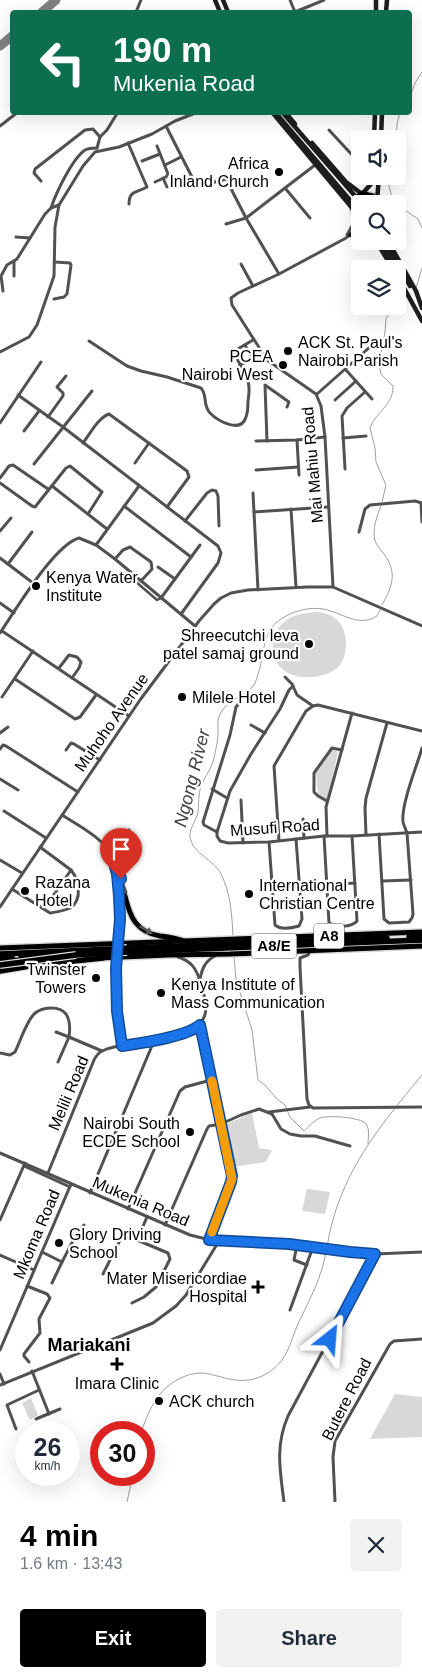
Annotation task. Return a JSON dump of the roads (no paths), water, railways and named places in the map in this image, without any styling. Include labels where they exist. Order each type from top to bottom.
[{"type":"highway","name":"A8/E","points":[[0,954],[422,936]]},
{"type":"highway","name":"A8/E","points":[[0,960],[422,940]]},
{"type":"highway","points":[[0,965],[76,955]]},
{"type":"highway","points":[[0,971],[103,958]]},
{"type":"main road","points":[[276,115],[351,207]]},
{"type":"main road","points":[[276,115],[351,206]]},
{"type":"main road","points":[[285,115],[354,195]]},
{"type":"main road","points":[[289,115],[346,182],[363,194],[370,195]]},
{"type":"main road","points":[[374,130],[375,115]]},
{"type":"main road","points":[[381,130],[382,115]]},
{"type":"main road","points":[[363,194],[370,185]]},
{"type":"main road","points":[[381,250],[388,260]]},
{"type":"main road","points":[[392,250],[416,292],[422,308]]},
{"type":"main road","points":[[392,250],[416,292]]},
{"type":"main road","points":[[406,289],[422,321]]},
{"type":"main road","points":[[406,292],[413,303]]},
{"type":"main road","points":[[122,894],[132,918],[140,928],[157,935],[185,942]]},
{"type":"main road","name":"A8","points":[[0,948],[422,932]]},
{"type":"main road","name":"A8","points":[[0,960],[103,958],[168,954],[236,954],[422,946]]},
{"type":"street","points":[[300,10],[322,0]]},
{"type":"street","points":[[0,126],[14,115]]},
{"type":"street","points":[[0,352],[23,340],[33,332],[52,284],[55,227],[59,205],[83,166],[96,150],[100,137],[116,115]]},
{"type":"street","points":[[14,276],[14,262],[50,208],[57,190],[81,154],[88,148],[96,150],[114,149],[152,134],[175,120],[189,115]]},
{"type":"street","points":[[166,126],[195,183],[204,185],[226,180],[279,274]]},
{"type":"street","points":[[40,181],[34,173],[35,169],[85,130],[93,129],[100,137]]},
{"type":"street","points":[[330,130],[351,154]]},
{"type":"street","points":[[128,143],[147,187],[131,194],[128,204]]},
{"type":"street","points":[[155,182],[168,174],[157,146]]},
{"type":"street","points":[[142,161],[160,154]]},
{"type":"street","points":[[165,165],[181,157]]},
{"type":"street","points":[[226,224],[246,218],[315,164]]},
{"type":"street","points":[[163,178],[167,188]]},
{"type":"street","points":[[285,188],[310,218]]},
{"type":"street","points":[[50,208],[59,205]]},
{"type":"street","points":[[348,237],[351,231]]},
{"type":"street","points":[[348,237],[351,234]]},
{"type":"street","points":[[16,236],[30,238]]},
{"type":"street","name":"Mai Mahiu Road","points":[[333,587],[325,437],[321,406],[317,394],[272,365],[262,354],[232,305],[231,298],[348,237]]},
{"type":"street","points":[[3,292],[2,274],[7,264],[14,262]]},
{"type":"street","points":[[54,262],[70,263],[71,265],[66,294],[64,297],[54,299]]},
{"type":"street","points":[[241,264],[254,286]]},
{"type":"street","points":[[317,394],[379,339]]},
{"type":"street","points":[[89,341],[127,366],[193,384],[201,388],[205,397],[204,405],[210,413],[221,422],[234,426],[245,420],[247,414],[248,382],[234,353],[253,340]]},
{"type":"street","points":[[245,345],[252,359]]},
{"type":"street","points":[[240,365],[262,354]]},
{"type":"street","points":[[0,423],[41,362]]},
{"type":"street","points":[[346,370],[372,399]]},
{"type":"street","points":[[48,417],[63,396],[58,387],[66,376]]},
{"type":"street","points":[[335,400],[356,381]]},
{"type":"street","points":[[267,441],[265,385],[289,402],[287,408]]},
{"type":"street","points":[[34,464],[92,391]]},
{"type":"street","points":[[345,470],[342,420],[344,412],[365,392]]},
{"type":"street","points":[[18,396],[63,427],[218,546],[221,556],[218,563],[181,614]]},
{"type":"street","points":[[24,432],[39,411]]},
{"type":"street","points":[[83,444],[101,419],[107,414],[149,443],[189,474],[188,479],[167,507]]},
{"type":"street","points":[[343,438],[366,436]]},
{"type":"street","points":[[256,441],[325,437]]},
{"type":"street","points":[[297,440],[299,476]]},
{"type":"street","points":[[135,463],[149,443]]},
{"type":"street","points":[[0,478],[9,466],[13,465],[50,488],[107,529]]},
{"type":"street","points":[[0,482],[34,507],[66,468],[71,467],[102,492],[88,514]]},
{"type":"street","points":[[256,470],[298,467]]},
{"type":"street","points":[[96,545],[139,486]]},
{"type":"street","points":[[185,521],[207,493],[212,490],[216,491],[218,496],[219,526]]},
{"type":"street","points":[[253,493],[258,590]]},
{"type":"street","points":[[359,532],[360,522],[370,504],[415,501],[421,503],[422,522]]},
{"type":"street","points":[[124,506],[191,557]]},
{"type":"street","points":[[253,512],[328,507]]},
{"type":"street","points":[[291,509],[296,587]]},
{"type":"street","points":[[0,531],[11,518]]},
{"type":"street","points":[[8,564],[32,532]]},
{"type":"street","points":[[129,716],[59,668],[1,632],[34,583],[69,542],[82,538],[96,545],[115,559],[195,626]]},
{"type":"street","points":[[128,575],[157,600],[161,598],[200,545]]},
{"type":"street","points":[[115,559],[127,547],[132,548],[145,557],[151,562],[152,567],[142,581]]},
{"type":"street","points":[[0,558],[34,583]]},
{"type":"street","points":[[158,566],[175,579]]},
{"type":"street","name":"Muhoho Avenue","points":[[0,907],[129,716],[195,626],[214,604],[226,595],[296,587],[333,587],[422,626]]},
{"type":"street","points":[[0,603],[14,613]]},
{"type":"street","points":[[2,697],[33,651]]},
{"type":"street","points":[[59,668],[69,655],[77,657],[80,666],[72,678]]},
{"type":"street","points":[[285,677],[293,686],[297,695],[313,706],[322,706],[422,731]]},
{"type":"street","points":[[15,679],[75,719],[80,717],[96,694]]},
{"type":"street","name":"Musufi Road","points":[[293,686],[251,754],[227,798],[217,836],[223,842],[243,843],[326,836],[422,832]]},
{"type":"street","points":[[217,832],[203,824],[212,789],[230,735],[237,705],[240,702]]},
{"type":"street","points":[[279,840],[274,763],[306,711],[313,706]]},
{"type":"street","points":[[352,713],[327,801],[326,812],[329,923],[335,926],[355,924],[357,918],[352,836]]},
{"type":"street","points":[[366,835],[366,798],[387,722]]},
{"type":"street","points":[[251,725],[260,732],[265,733]]},
{"type":"street","points":[[0,733],[8,727]]},
{"type":"street","points":[[66,750],[71,743],[100,760]]},
{"type":"street","points":[[0,749],[3,745],[6,746],[78,792]]},
{"type":"street","points":[[327,801],[314,792],[314,773],[332,748],[342,750]]},
{"type":"street","points":[[379,834],[384,919],[389,923],[409,922],[412,918],[407,833],[404,823],[406,804],[422,748]]},
{"type":"street","points":[[0,779],[18,790]]},
{"type":"street","points":[[212,789],[227,798]]},
{"type":"street","points":[[241,800],[243,843]]},
{"type":"street","points":[[4,811],[46,838]]},
{"type":"street","points":[[62,815],[93,835],[107,848],[116,862],[122,894],[116,968],[117,1011],[122,1046]]},
{"type":"street","points":[[302,819],[304,838]]},
{"type":"street","points":[[107,848],[129,830]]},
{"type":"street","points":[[269,842],[275,925],[279,928],[295,927],[302,923],[296,839]]},
{"type":"street","points":[[12,889],[50,913],[70,908],[76,901],[78,886],[71,870],[40,847]]},
{"type":"street","points":[[112,856],[122,894]]},
{"type":"street","points":[[0,860],[22,873]]},
{"type":"street","points":[[44,910],[71,870]]},
{"type":"street","points":[[382,881],[410,880]]},
{"type":"street","points":[[327,885],[355,883]]},
{"type":"street","points":[[272,888],[300,887]]},
{"type":"street","points":[[310,951],[308,955],[300,958],[300,967],[307,1099],[311,1107]]},
{"type":"street","points":[[168,954],[189,960],[194,966],[204,994],[205,1011],[200,1025],[232,1179],[209,1240]]},
{"type":"street","points":[[200,980],[202,970],[207,961],[218,954]]},
{"type":"street","points":[[0,1053],[10,1055],[15,1052],[28,1022],[34,1015],[42,1008],[55,1008],[67,1015],[70,1025],[69,1037],[58,1062]]},
{"type":"street","name":"Melili Road","points":[[48,1173],[94,1060],[100,1052],[193,1030],[200,1025]]},
{"type":"street","points":[[56,1032],[103,1051]]},
{"type":"street","points":[[90,1193],[155,1040]]},
{"type":"street","points":[[128,1209],[180,1091],[184,1087],[211,1080]]},
{"type":"street","points":[[165,1224],[209,1126],[221,1124],[254,1110],[269,1112],[311,1107],[422,1107]]},
{"type":"street","points":[[269,1112],[281,1129],[290,1134],[314,1136],[350,1146]]},
{"type":"street","points":[[0,1153],[70,1185]]},
{"type":"street","points":[[0,1220],[24,1165]]},
{"type":"street","name":"Mukenia Road","points":[[24,1165],[48,1173],[70,1185],[190,1235],[209,1240],[297,1245],[375,1254],[422,1252]]},
{"type":"street","name":"Mkoma Road","points":[[0,1350],[70,1185]]},
{"type":"street","points":[[137,1240],[147,1217]]},
{"type":"street","points":[[52,1283],[75,1237],[84,1225]]},
{"type":"street","points":[[103,1274],[121,1238],[126,1236],[168,1253],[170,1259],[156,1287],[132,1304]]},
{"type":"street","points":[[0,1374],[4,1384],[148,1326],[176,1306],[186,1295],[219,1241]]},
{"type":"street","points":[[297,1245],[294,1260],[307,1265]]},
{"type":"street","points":[[290,1310],[313,1247]]},
{"type":"street","points":[[42,1252],[62,1262]]},
{"type":"street","points":[[284,1502],[280,1454],[281,1433],[288,1416],[375,1254]]},
{"type":"street","points":[[0,1255],[34,1270]]},
{"type":"street","points":[[27,1286],[47,1294],[50,1298],[39,1319],[40,1333],[24,1354],[29,1362]]},
{"type":"street","name":"Butere Road","points":[[335,1502],[333,1457],[335,1442],[390,1344],[394,1341],[422,1339]]},
{"type":"street","points":[[32,1372],[49,1414]]},
{"type":"street","points":[[15,1427],[7,1405],[39,1390]]},
{"type":"street","points":[[36,1419],[60,1409]]},
{"type":"waterway","name":"Ngong River","points":[[412,91],[422,72]]},
{"type":"waterway","name":"Ngong River","points":[[397,130],[399,115]]},
{"type":"waterway","name":"Ngong River","points":[[389,185],[391,194],[402,208],[418,219],[422,228]]},
{"type":"waterway","name":"Ngong River","points":[[416,288],[422,268]]},
{"type":"waterway","name":"Ngong River","points":[[382,502],[386,485],[376,462],[370,428],[391,398],[393,392],[393,386],[381,374],[379,364],[386,318],[388,315]]},
{"type":"waterway","name":"Ngong River","points":[[381,506],[375,523],[374,536],[377,545],[391,567],[392,574],[391,586],[382,605]]},
{"type":"waterway","name":"Ngong River","points":[[233,937],[227,889],[221,874],[195,848],[190,837],[198,812],[201,786],[213,762],[218,740],[220,714],[232,701],[254,685],[268,634],[286,616],[295,612],[318,608],[357,620],[364,620],[377,616],[380,610]]},
{"type":"waterway","name":"Ngong River","points":[[234,956],[236,980],[252,1030],[258,1080],[285,1105],[290,1117],[304,1131],[320,1118],[351,1118],[366,1124],[368,1144]]},
{"type":"waterway","name":"Ngong River","points":[[327,1247],[332,1221],[350,1175],[390,1114],[422,1075]]},
{"type":"waterway","name":"Ngong River","points":[[146,1421],[159,1395],[178,1379],[201,1373],[232,1380],[248,1380],[270,1372],[282,1360],[287,1351],[315,1288],[322,1270],[326,1251]]},
{"type":"waterway","name":"Ngong River","points":[[127,1502],[131,1486]]},
{"type":"place","name":"Africa Inland Church","points":[[279,172]]},
{"type":"place","name":"ACK St. Paul's Nairobi Parish","points":[[288,351]]},
{"type":"place","name":"PCEA Nairobi West","points":[[283,365]]},
{"type":"place","name":"Kenya Water Institute","points":[[36,586]]},
{"type":"place","name":"Shreecutchi leva patel samaj ground","points":[[309,644]]},
{"type":"place","name":"Milele Hotel","points":[[182,697]]},
{"type":"place","name":"Razana Hotel","points":[[25,891]]},
{"type":"place","name":"International Christian Centre","points":[[249,894]]},
{"type":"place","name":"Twinster Towers","points":[[96,978]]},
{"type":"place","name":"Kenya Institute of Mass Communication","points":[[161,993]]},
{"type":"place","name":"Nairobi South ECDE School","points":[[190,1132]]},
{"type":"place","name":"Glory Driving School","points":[[59,1243]]},
{"type":"place","name":"Mater Misericordiae Hospital","points":[[258,1287]]},
{"type":"place","name":"Imara Clinic","points":[[117,1364]]},
{"type":"place","name":"ACK church","points":[[159,1401]]},
{"type":"district","name":"Mariakani","points":[[89,1345]]}]
